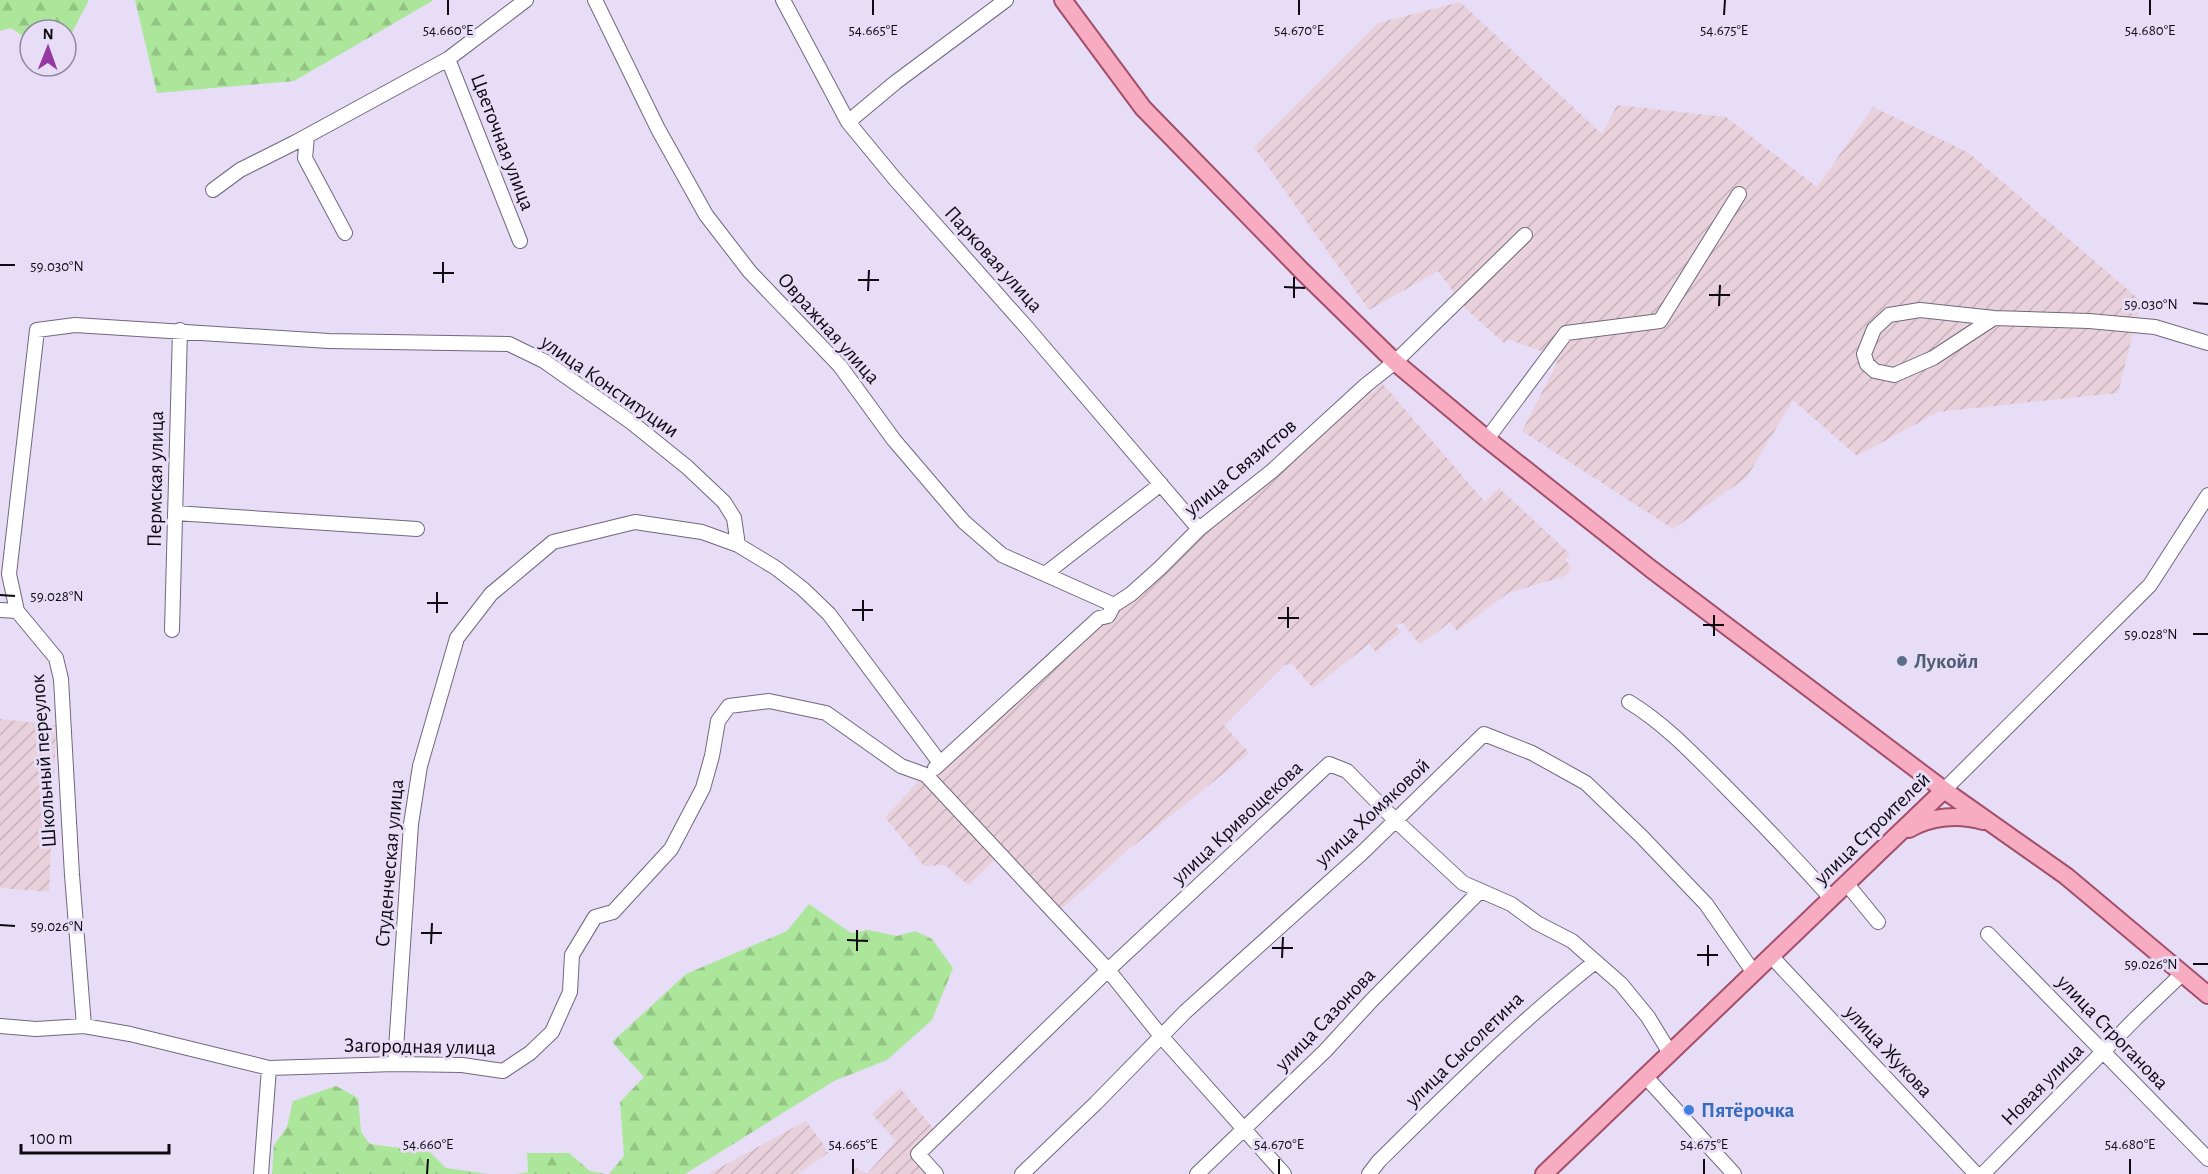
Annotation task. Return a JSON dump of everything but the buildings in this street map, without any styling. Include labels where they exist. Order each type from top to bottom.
[{"type":"main road","points":[[1063,0],[1143,108],[1395,362],[1652,569],[1944,790],[2066,876],[2208,995]]},
{"type":"main road","name":"улица Строителей","points":[[1544,1174],[1944,790]]},
{"type":"main road","points":[[1893,839],[1915,826],[1945,817],[1964,817],[1991,823]]},
{"type":"street","points":[[213,190],[240,170],[448,59],[525,0]]},
{"type":"street","name":"Овражная улица","points":[[595,0],[658,129],[706,215],[750,272],[840,366],[894,440],[964,522],[1002,555],[1114,605]]},
{"type":"street","name":"Парковая улица","points":[[783,0],[848,122],[1199,528]]},
{"type":"street","points":[[848,122],[896,82],[1006,0]]},
{"type":"street","name":"Цветочная улица","points":[[448,59],[520,241]]},
{"type":"street","points":[[307,136],[305,158],[345,233]]},
{"type":"street","points":[[1488,439],[1566,333],[1660,321],[1739,194]]},
{"type":"street","name":"улица Связистов","points":[[926,775],[1099,618],[1108,616],[1114,605],[1131,594],[1199,528],[1272,471],[1366,385],[1395,362],[1525,235]]},
{"type":"street","points":[[1994,318],[1933,358],[1893,375],[1875,371],[1867,364],[1864,354],[1874,329],[1889,315],[1920,310],[1994,318],[2090,321],[2155,327],[2208,344]]},
{"type":"street","name":"улица Конституции","points":[[37,330],[75,325],[329,341],[509,344],[562,373],[631,422],[687,466],[724,502],[734,518],[738,545]]},
{"type":"street","name":"Школьный переулок","points":[[37,330],[9,574],[17,611],[56,658],[62,679],[72,875],[84,1026]]},
{"type":"street","name":"Пермская улица","points":[[172,630],[180,330]]},
{"type":"street","name":"улица Связистов","points":[[1045,574],[1161,484]]},
{"type":"street","name":"улица Строителей","points":[[1944,790],[2150,585],[2208,495]]},
{"type":"street","points":[[175,513],[417,529]]},
{"type":"street","name":"Студенческая улица","points":[[395,1064],[412,813],[420,766],[457,638],[491,594],[554,542],[634,522],[702,532],[738,545]]},
{"type":"street","points":[[738,545],[776,568],[803,589],[828,614],[872,669],[940,763]]},
{"type":"street","points":[[0,610],[17,611]]},
{"type":"street","name":"Загородная улица","points":[[0,1026],[36,1029],[84,1026],[130,1034],[269,1068],[395,1064],[462,1065],[503,1071],[530,1053],[552,1032],[570,992],[572,955],[595,917],[614,912],[671,849],[703,788],[712,756],[717,721],[729,706],[769,701],[826,712],[901,766],[926,775]]},
{"type":"street","points":[[1629,702],[1645,711],[1680,741],[1783,844],[1831,898]]},
{"type":"street","name":"улица Хомяковой","points":[[1022,1174],[1185,1012],[1395,820],[1484,734],[1532,753],[1586,783],[1706,904],[1754,973]]},
{"type":"street","name":"улица Кривощекова","points":[[1108,970],[1329,764],[1347,771],[1395,820]]},
{"type":"street","points":[[926,775],[1108,970],[1161,1036],[1284,1174]]},
{"type":"street","points":[[1395,820],[1463,883],[1511,904],[1537,923],[1572,941],[1621,984],[1648,1017],[1670,1053]]},
{"type":"street","points":[[1846,883],[1878,922]]},
{"type":"street","name":"улица Сазонова","points":[[1197,1174],[1325,1051],[1480,891]]},
{"type":"street","name":"улица Строганова","points":[[1988,934],[2208,1159]]},
{"type":"street","name":"улица Жукова","points":[[1771,956],[1976,1174]]},
{"type":"street","name":"улица Сысолетина","points":[[1369,1174],[1379,1161],[1532,1013],[1595,962]]},
{"type":"street","points":[[936,1174],[918,1155],[1108,970]]},
{"type":"street","name":"Новая улица","points":[[1983,1174],[2183,973]]},
{"type":"street","points":[[261,1174],[269,1068]]},
{"type":"street","points":[[1646,1077],[1734,1174]]},
{"type":"shaded area","points":[[1460,2],[1602,134],[1617,105],[1726,117],[1817,187],[1873,107],[1969,153],[2141,301],[2118,393],[1938,412],[1857,456],[1793,400],[1747,477],[1673,529],[1522,431],[1557,363],[1544,352],[1507,339],[1505,344],[1466,309],[1438,271],[1369,310],[1254,147],[1378,23]]},
{"type":"shaded area","points":[[1363,380],[1372,393],[1382,383],[1485,502],[1499,488],[1570,554],[1565,560],[1572,568],[1565,576],[1508,593],[1457,631],[1450,622],[1420,645],[1403,623],[1395,625],[1401,632],[1376,652],[1369,644],[1313,688],[1292,664],[1284,665],[1224,725],[1249,753],[1128,850],[1050,919],[996,859],[968,885],[945,865],[924,866],[885,817],[942,756],[1093,618],[1270,466]]},
{"type":"shaded area","points":[[0,719],[56,725],[49,892],[0,888]]},
{"type":"shaded area","points":[[900,1088],[936,1132],[913,1155],[930,1174],[867,1174],[896,1141],[872,1114]]},
{"type":"shaded area","points":[[806,1121],[829,1152],[798,1174],[708,1174]]},
{"type":"shaded area","points":[[857,1168],[867,1174],[851,1174]]},
{"type":"green space","points":[[0,0],[89,0],[78,21],[78,18],[18,18],[18,33],[11,28],[0,31]]},
{"type":"green space","points":[[135,0],[434,0],[294,81],[157,93]]},
{"type":"green space","points":[[809,904],[851,933],[868,930],[897,936],[915,931],[932,939],[953,968],[932,1020],[887,1060],[834,1081],[685,1174],[609,1174],[624,1156],[620,1102],[644,1077],[612,1042],[686,974],[787,931]]},
{"type":"green space","points":[[336,1086],[358,1098],[361,1132],[370,1144],[430,1152],[446,1168],[488,1174],[272,1174],[274,1145],[287,1127],[293,1101]]},
{"type":"green space","points":[[527,1153],[569,1153],[590,1171],[606,1174],[516,1174],[528,1172]]},
{"type":"place","name":"Лукойл","points":[[1902,661]]},
{"type":"place","name":"Пятёрочка","points":[[1689,1110]]}]
